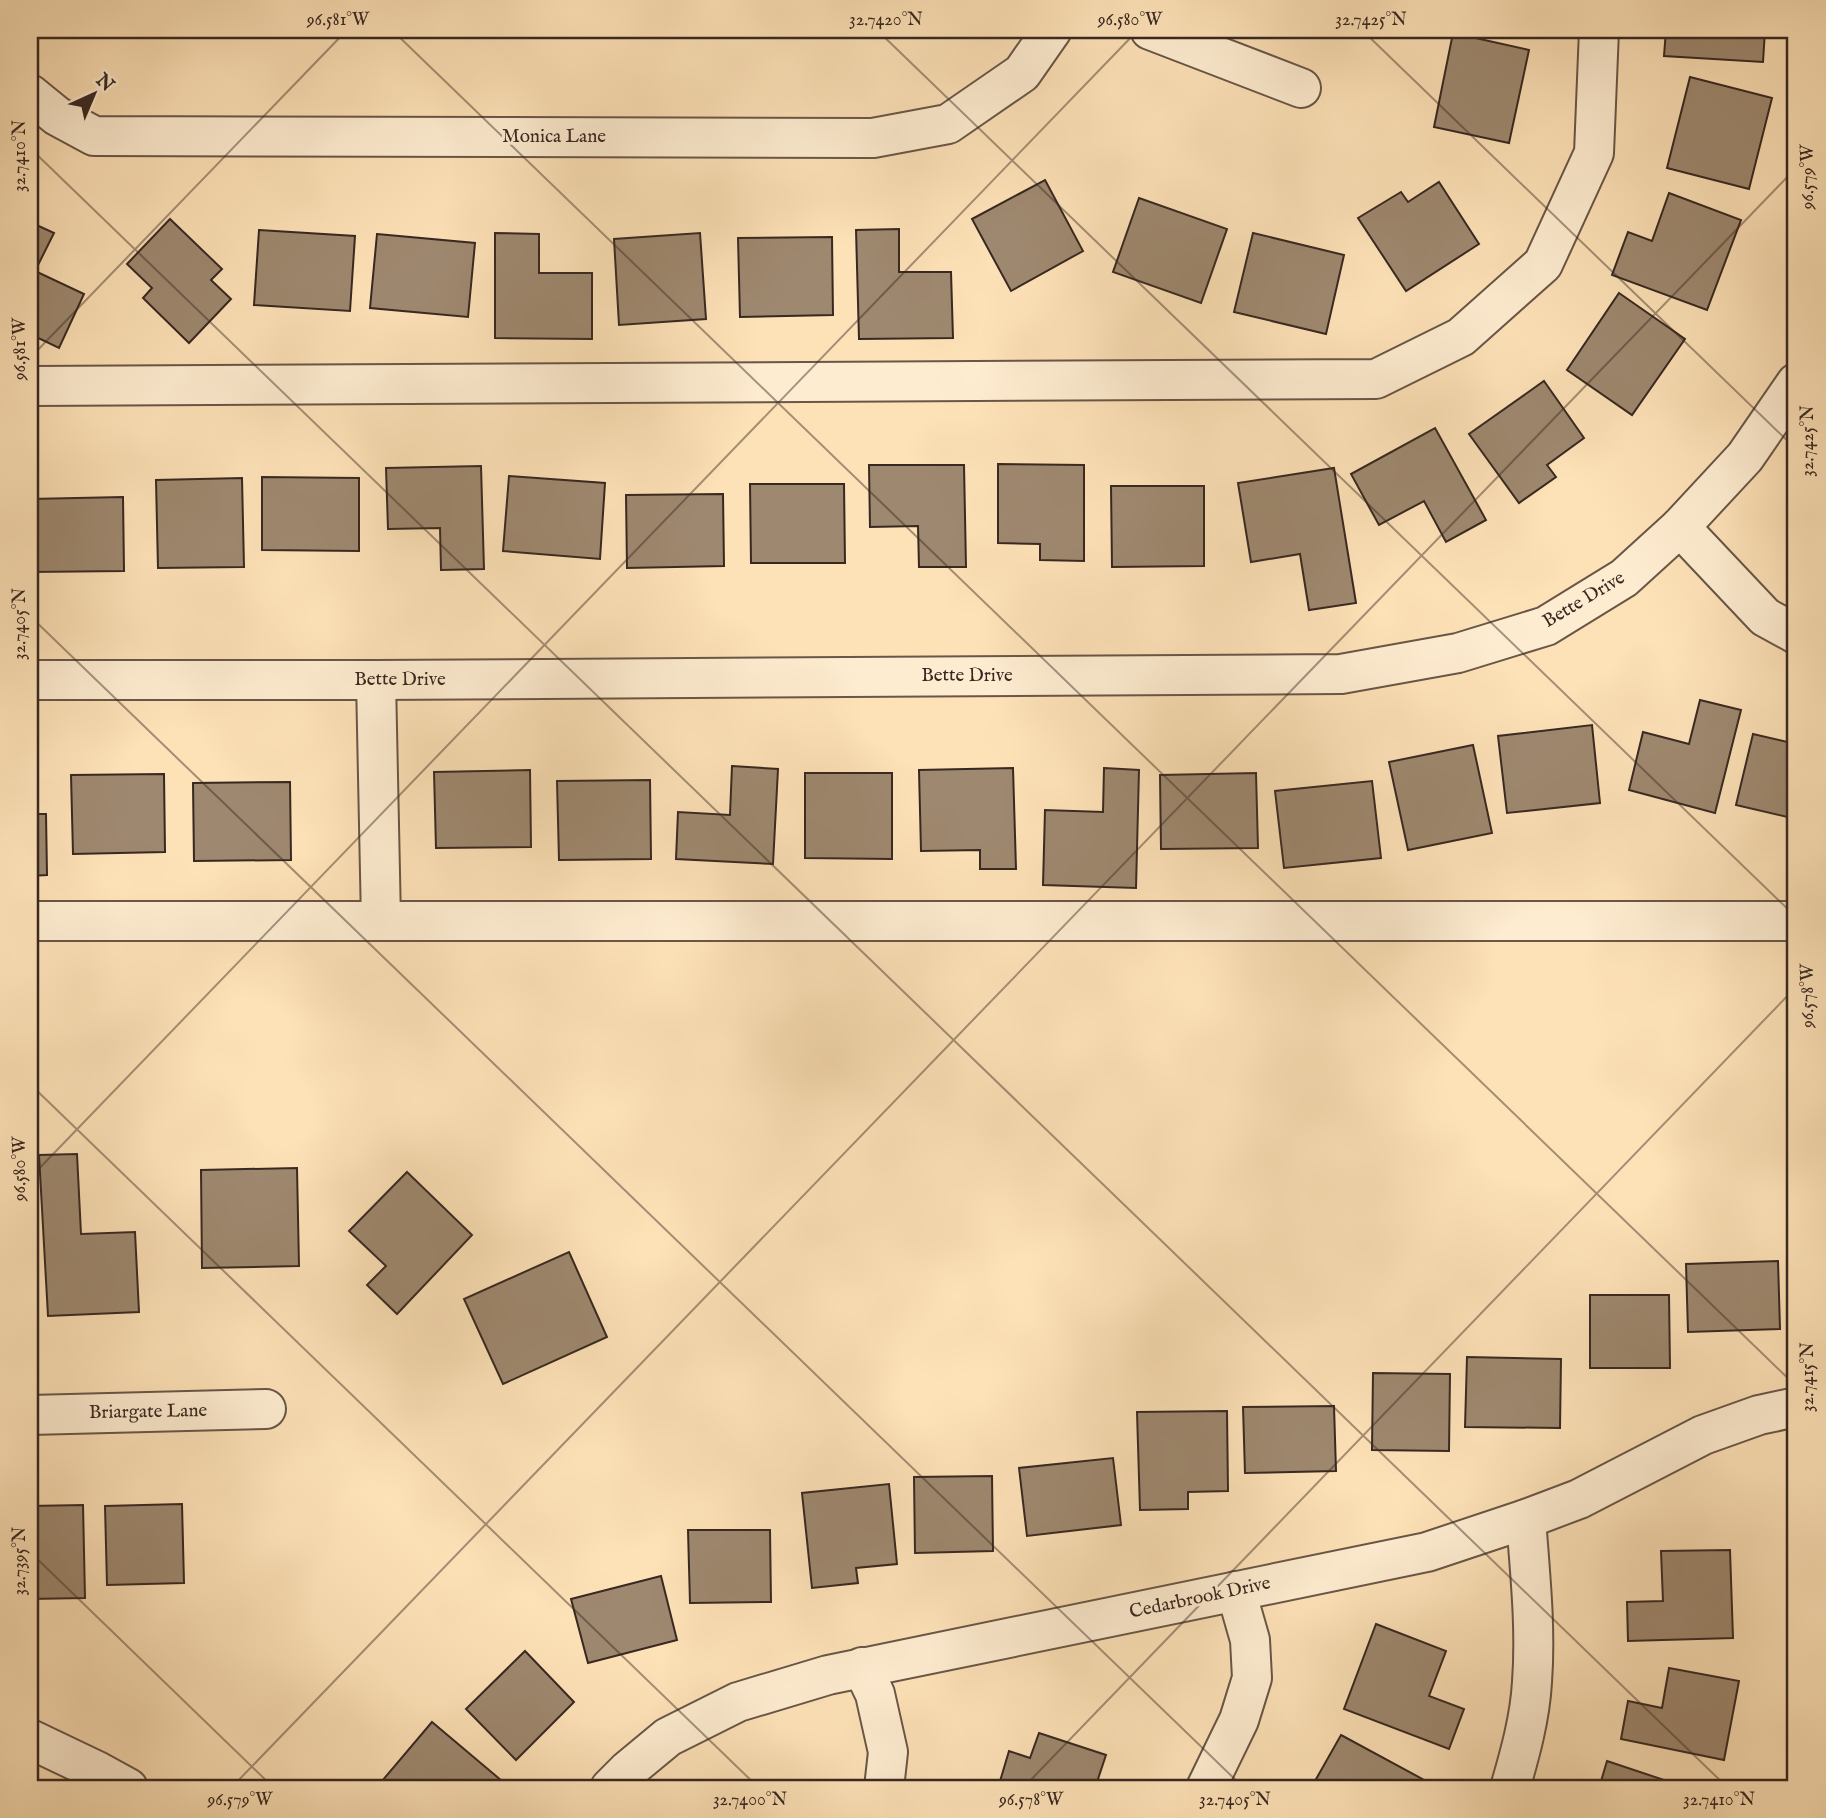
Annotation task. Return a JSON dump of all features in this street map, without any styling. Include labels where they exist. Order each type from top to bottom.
[{"type":"street","name":"Monica Lane","points":[[30,94],[57,116],[94,136],[873,138],[948,124],[1022,73],[1052,30]]},
{"type":"street","points":[[1150,30],[1301,88]]},
{"type":"street","points":[[30,386],[1376,379],[1461,337],[1543,264],[1594,153],[1599,30]]},
{"type":"street","name":"Bette Drive","points":[[30,680],[1341,674],[1458,653],[1546,626],[1624,578],[1680,527],[1745,457],[1796,383]]},
{"type":"street","points":[[1680,527],[1765,617],[1796,634]]},
{"type":"street","points":[[376,680],[381,921]]},
{"type":"street","points":[[30,921],[1796,921]]},
{"type":"street","name":"Cedarbrook Drive","points":[[611,1788],[668,1737],[738,1702],[862,1667],[1427,1552],[1579,1499],[1703,1435],[1759,1415],[1796,1407]]},
{"type":"street","name":"Briargate Lane","points":[[30,1415],[266,1409]]},
{"type":"street","points":[[1510,1788],[1521,1750],[1532,1683],[1533,1619],[1525,1519]]},
{"type":"street","points":[[1206,1788],[1239,1720],[1252,1678],[1250,1640],[1236,1591]]},
{"type":"street","points":[[862,1667],[875,1694],[888,1752],[884,1788]]},
{"type":"street","points":[[30,1739],[128,1788]]},
{"type":"building","points":[[1666,30],[1765,30],[1763,62],[1664,56]]},
{"type":"building","points":[[1453,33],[1529,50],[1509,143],[1434,127]]},
{"type":"building","points":[[1690,77],[1772,98],[1749,189],[1667,168]]},
{"type":"building","points":[[1045,180],[1083,251],[1011,291],[972,219]]},
{"type":"building","points":[[1439,182],[1479,244],[1406,291],[1358,218],[1401,192],[1408,202]]},
{"type":"building","points":[[1669,193],[1741,220],[1707,310],[1612,275],[1628,232],[1652,241]]},
{"type":"building","points":[[1139,198],[1227,229],[1201,303],[1113,272]]},
{"type":"building","points":[[170,219],[222,269],[211,280],[231,299],[189,343],[143,298],[152,288],[127,264]]},
{"type":"building","points":[[30,222],[54,233],[35,271],[84,294],[59,348],[30,334]]},
{"type":"building","points":[[899,229],[899,272],[951,272],[953,338],[859,339],[856,230]]},
{"type":"building","points":[[259,230],[355,236],[350,311],[254,305]]},
{"type":"building","points":[[495,233],[539,234],[539,273],[592,273],[592,339],[495,338]]},
{"type":"building","points":[[700,233],[706,319],[619,325],[614,239]]},
{"type":"building","points":[[1253,233],[1344,255],[1326,334],[1234,312]]},
{"type":"building","points":[[377,234],[475,243],[468,317],[370,308]]},
{"type":"building","points":[[832,237],[833,315],[740,317],[738,238]]},
{"type":"building","points":[[1619,293],[1685,339],[1632,415],[1567,370]]},
{"type":"building","points":[[1544,381],[1584,438],[1547,465],[1556,477],[1519,503],[1469,434]]},
{"type":"building","points":[[1435,428],[1486,520],[1446,542],[1424,501],[1379,525],[1351,474]]},
{"type":"building","points":[[998,464],[1084,465],[1084,561],[1040,560],[1040,544],[998,543]]},
{"type":"building","points":[[869,465],[964,465],[966,567],[919,567],[918,526],[870,527]]},
{"type":"building","points":[[481,466],[484,569],[441,570],[440,528],[388,529],[386,468]]},
{"type":"building","points":[[1334,468],[1356,603],[1309,610],[1300,554],[1251,562],[1238,483]]},
{"type":"building","points":[[509,476],[605,483],[600,559],[503,551]]},
{"type":"building","points":[[262,477],[359,478],[359,551],[262,550]]},
{"type":"building","points":[[242,478],[244,567],[158,568],[156,480]]},
{"type":"building","points":[[750,484],[844,484],[845,563],[751,563]]},
{"type":"building","points":[[1111,486],[1204,486],[1204,566],[1112,567]]},
{"type":"building","points":[[723,494],[724,566],[627,568],[626,495]]},
{"type":"building","points":[[123,497],[124,571],[30,572],[30,499]]},
{"type":"building","points":[[1700,700],[1741,710],[1715,813],[1629,790],[1643,732],[1689,744]]},
{"type":"building","points":[[1592,725],[1600,803],[1507,813],[1498,736]]},
{"type":"building","points":[[1753,734],[1796,744],[1796,819],[1736,805]]},
{"type":"building","points":[[1473,745],[1492,833],[1408,850],[1389,762]]},
{"type":"building","points":[[732,766],[778,769],[773,864],[676,859],[678,812],[730,815]]},
{"type":"building","points":[[1013,768],[1016,869],[980,869],[980,850],[921,851],[919,770]]},
{"type":"building","points":[[1104,768],[1139,770],[1136,888],[1043,885],[1045,810],[1103,812]]},
{"type":"building","points":[[530,770],[531,847],[436,848],[434,772]]},
{"type":"building","points":[[805,773],[892,773],[892,859],[805,858]]},
{"type":"building","points":[[1256,773],[1258,848],[1161,849],[1160,775]]},
{"type":"building","points":[[164,774],[165,852],[73,854],[71,775]]},
{"type":"building","points":[[650,780],[651,859],[559,860],[557,781]]},
{"type":"building","points":[[1372,781],[1381,858],[1284,868],[1275,791]]},
{"type":"building","points":[[290,782],[291,860],[194,861],[193,783]]},
{"type":"building","points":[[30,814],[46,814],[47,875],[30,876]]},
{"type":"building","points":[[77,1154],[81,1234],[135,1232],[139,1312],[48,1316],[39,1155]]},
{"type":"building","points":[[297,1168],[299,1266],[202,1268],[201,1170]]},
{"type":"building","points":[[407,1172],[472,1235],[397,1314],[367,1285],[386,1266],[349,1231]]},
{"type":"building","points":[[569,1252],[607,1337],[503,1384],[464,1299]]},
{"type":"building","points":[[1778,1261],[1780,1329],[1688,1332],[1686,1264]]},
{"type":"building","points":[[1590,1295],[1669,1295],[1670,1368],[1590,1368]]},
{"type":"building","points":[[1467,1357],[1561,1359],[1560,1428],[1465,1427]]},
{"type":"building","points":[[1373,1373],[1450,1374],[1449,1451],[1372,1450]]},
{"type":"building","points":[[1334,1406],[1336,1471],[1245,1473],[1243,1407]]},
{"type":"building","points":[[1227,1411],[1228,1491],[1188,1492],[1188,1509],[1140,1510],[1137,1412]]},
{"type":"building","points":[[1113,1458],[1121,1525],[1027,1536],[1019,1468]]},
{"type":"building","points":[[992,1476],[993,1551],[915,1553],[914,1477]]},
{"type":"building","points":[[889,1484],[897,1564],[856,1568],[858,1583],[812,1588],[802,1493]]},
{"type":"building","points":[[182,1504],[184,1583],[107,1585],[105,1506]]},
{"type":"building","points":[[83,1505],[85,1598],[30,1599],[30,1506]]},
{"type":"building","points":[[688,1530],[770,1530],[771,1602],[690,1603]]},
{"type":"building","points":[[1730,1550],[1733,1638],[1628,1641],[1627,1602],[1663,1601],[1661,1551]]},
{"type":"building","points":[[661,1576],[677,1640],[588,1663],[571,1599]]},
{"type":"building","points":[[1376,1624],[1446,1651],[1429,1696],[1464,1709],[1449,1749],[1344,1709]]},
{"type":"building","points":[[525,1651],[574,1702],[516,1760],[466,1709]]},
{"type":"building","points":[[1669,1668],[1739,1681],[1724,1760],[1621,1739],[1628,1701],[1662,1708]]},
{"type":"building","points":[[432,1722],[502,1781],[496,1788],[390,1788],[382,1781]]},
{"type":"building","points":[[1039,1733],[1106,1755],[1095,1788],[998,1788],[1009,1751],[1030,1758]]},
{"type":"building","points":[[1341,1735],[1439,1788],[1311,1788]]},
{"type":"building","points":[[1607,1761],[1688,1788],[1599,1788]]}]
